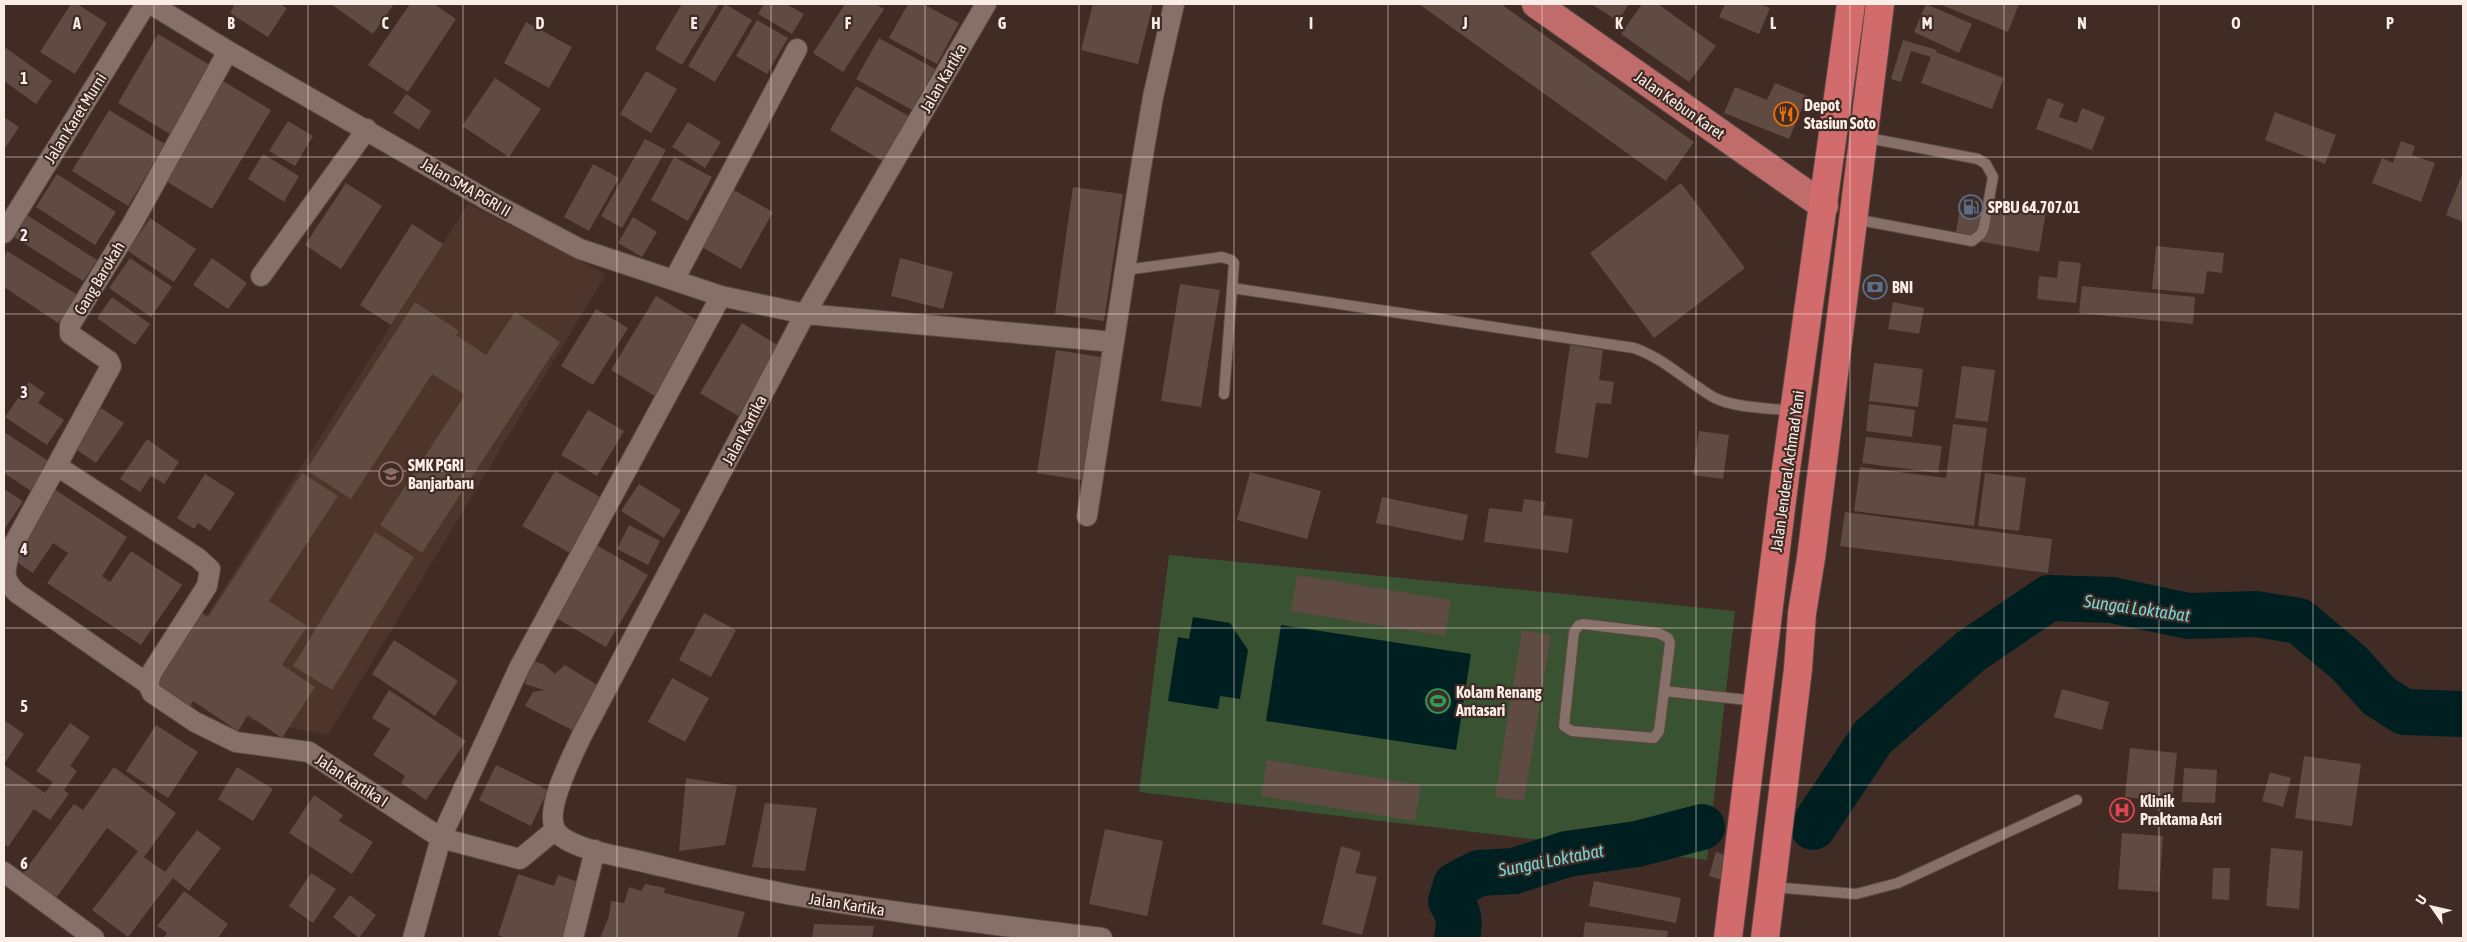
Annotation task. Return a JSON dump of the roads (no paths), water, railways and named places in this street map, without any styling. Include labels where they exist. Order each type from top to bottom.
[{"type":"highway","name":"Jalan Jenderal Achmad Yani","points":[[1728,938],[1806,339],[1810,290],[1824,206],[1851,4]]},
{"type":"highway","name":"Jalan Jenderal Achmad Yani","points":[[1765,938],[1802,613],[1812,549],[1880,4]]},
{"type":"highway","points":[[1769,615],[1802,613]]},
{"type":"main road","name":"Jalan Kebun Karet","points":[[1536,4],[1824,206]]},
{"type":"street","name":"Jalan Karet Murni","points":[[4,233],[146,4]]},
{"type":"street","name":"Jalan SMA PGRI II","points":[[151,4],[228,52],[489,201],[580,249],[721,296],[805,314],[1114,342]]},
{"type":"street","name":"Jalan Kartika","points":[[986,4],[805,314],[582,735],[555,797],[554,820],[556,830],[563,838],[595,850],[789,894],[867,907],[1102,938]]},
{"type":"street","points":[[1087,516],[1153,97],[1174,4]]},
{"type":"street","points":[[674,280],[797,49]]},
{"type":"street","name":"Gang Barokah","points":[[4,574],[10,551],[111,366],[109,361],[70,334],[70,325],[131,226],[228,52]]},
{"type":"street","points":[[261,276],[367,130]]},
{"type":"street","points":[[413,938],[442,838],[519,668],[721,296]]},
{"type":"street","points":[[58,466],[198,558],[210,569],[207,586],[152,672],[148,684]]},
{"type":"street","name":"Jalan Kartika I","points":[[4,574],[8,584],[17,592],[148,684],[152,693],[195,722],[236,742],[309,752],[442,838],[520,859],[556,830]]},
{"type":"street","points":[[573,938],[595,850]]},
{"type":"street","points":[[4,872],[94,938]]},
{"type":"lane","points":[[1852,218],[1972,241],[1981,234],[1984,227],[1993,177],[1986,164],[1978,159],[1862,137]]},
{"type":"lane","points":[[1125,270],[1227,258],[1234,263],[1224,394]]},
{"type":"lane","points":[[1232,288],[1634,348],[1662,361],[1714,397],[1728,403],[1795,412]]},
{"type":"lane","points":[[1583,624],[1664,634],[1670,643],[1664,691],[1659,732],[1654,738],[1567,729],[1564,722],[1576,628],[1583,624]]},
{"type":"lane","points":[[1664,691],[1758,701]]},
{"type":"lane","points":[[1771,887],[1856,894],[1876,891],[1898,883],[2077,800]]},
{"type":"water","points":[[1193,617],[1230,623],[1248,650],[1240,699],[1220,696],[1218,709],[1168,701],[1178,637],[1189,639]]},
{"type":"water","points":[[1281,625],[1471,654],[1456,750],[1266,721]]},
{"type":"waterway","name":"Sungai Loktabat","points":[[1813,827],[1873,737],[1971,651],[2049,598],[2112,600],[2188,616],[2256,614],[2299,621],[2349,663],[2379,696],[2404,712],[2463,714]]},
{"type":"waterway","name":"Sungai Loktabat","points":[[1457,938],[1458,919],[1451,901],[1456,885],[1479,873],[1514,871],[1567,854],[1637,844],[1702,827]]},
{"type":"place","name":"Depot Stasiun Soto","points":[[1786,114]]},
{"type":"place","name":"SPBU 64.707.01","points":[[1971,207]]},
{"type":"place","name":"BNI","points":[[1875,287]]},
{"type":"place","name":"SMK PGRI Banjarbaru","points":[[391,474]]},
{"type":"place","name":"Kolam Renang Antasari","points":[[1438,701]]},
{"type":"place","name":"Klinik Praktama Asri","points":[[2122,810]]}]
